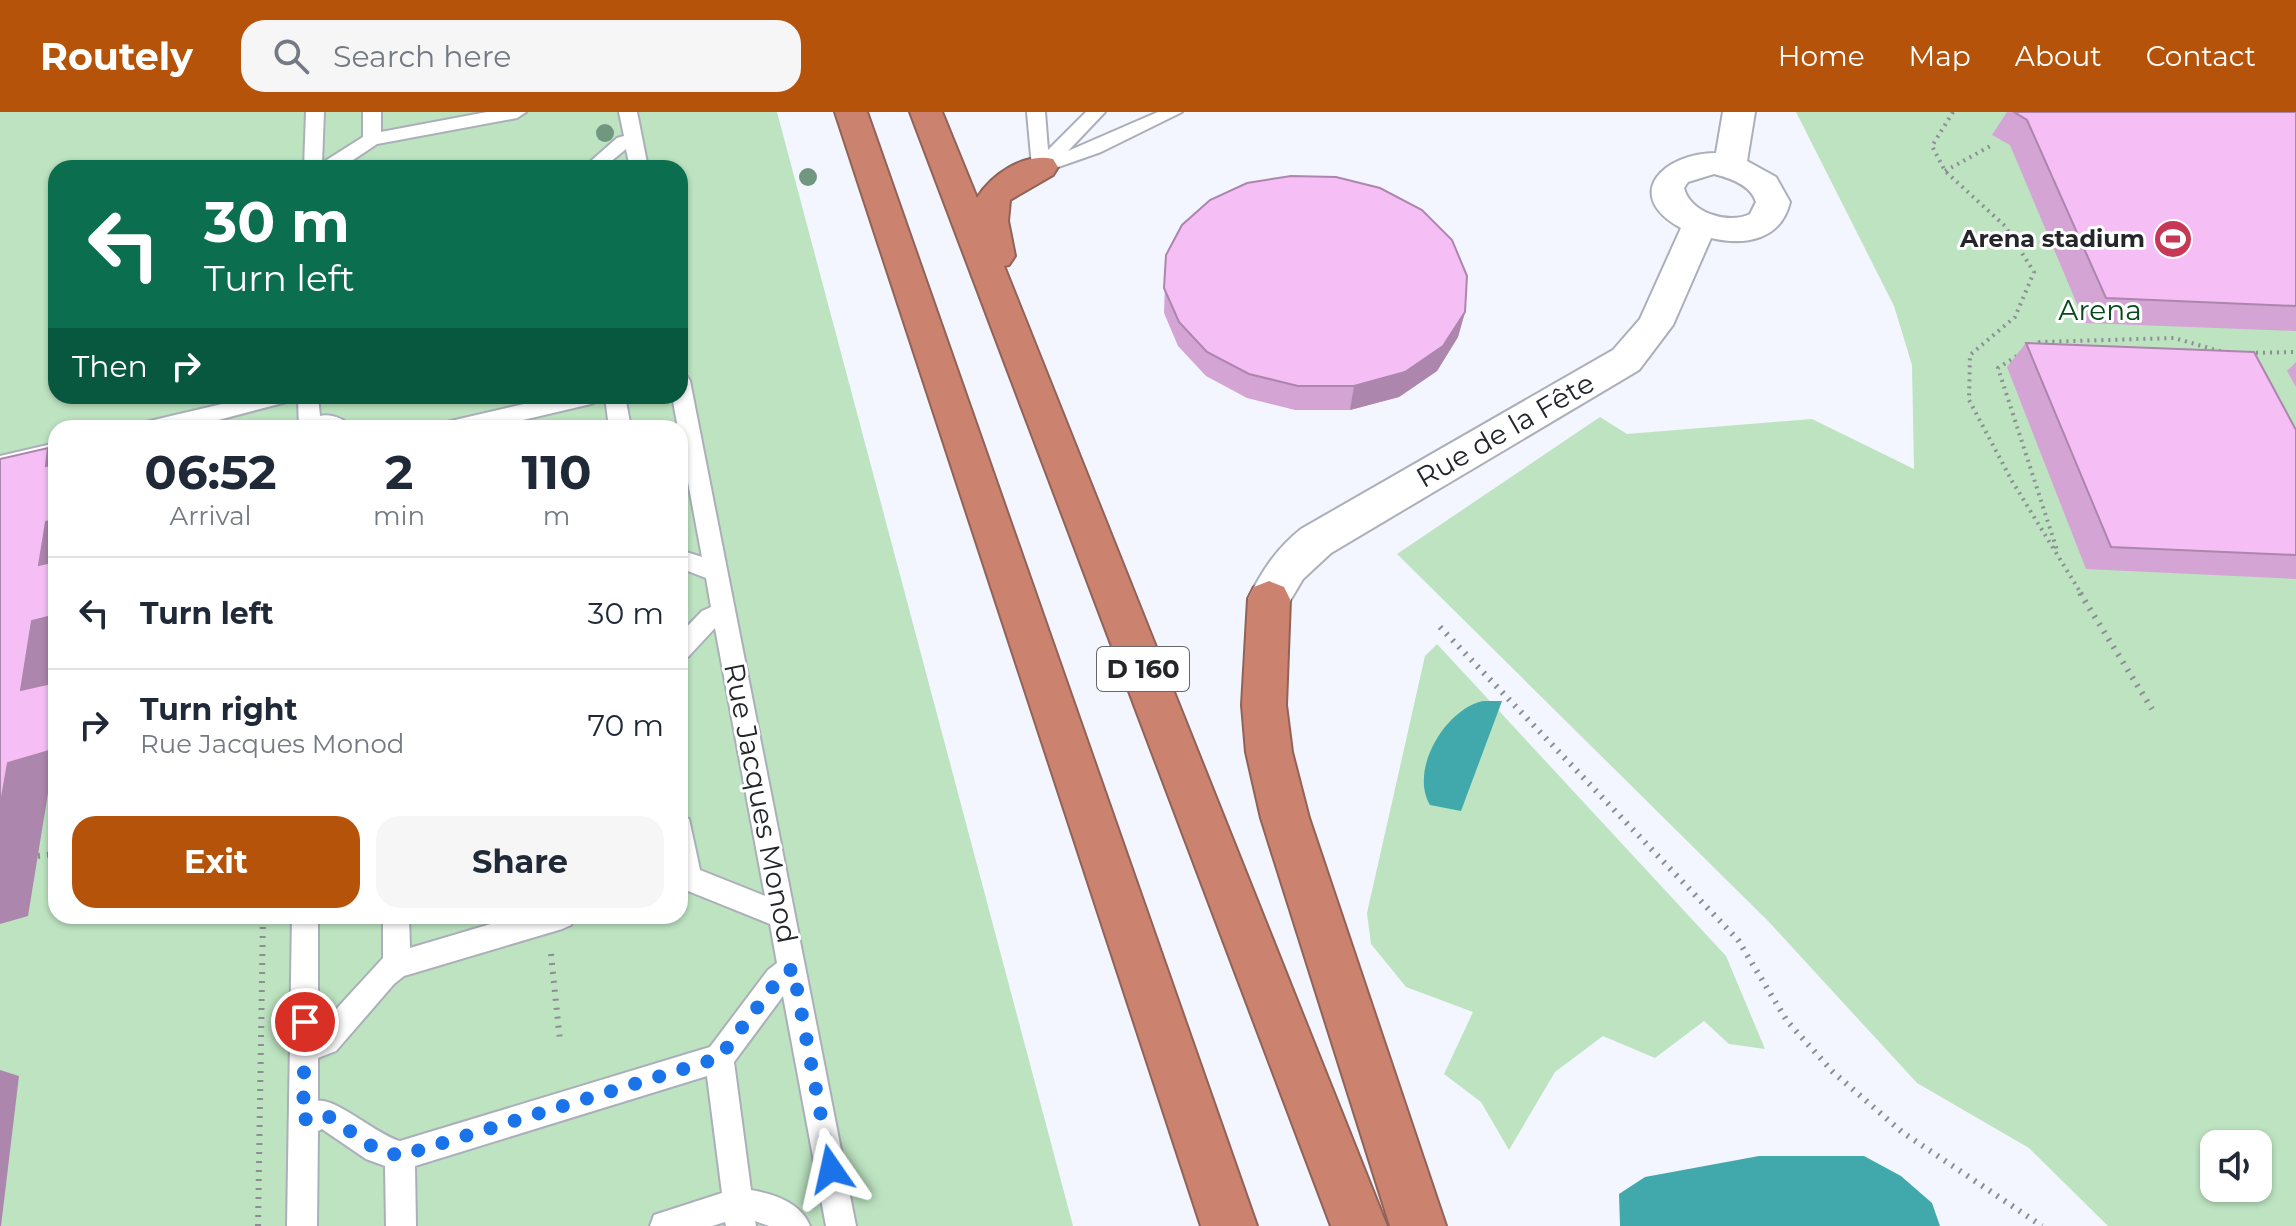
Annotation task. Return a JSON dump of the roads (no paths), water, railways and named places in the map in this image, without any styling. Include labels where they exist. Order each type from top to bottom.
[{"type":"highway","points":[[851,112],[1229,1226]]},
{"type":"highway","name":"D 160","points":[[926,112],[1359,1226]]},
{"type":"highway","points":[[1012,333],[989,217],[993,197],[1008,182],[1041,167]]},
{"type":"highway","points":[[1269,599],[1264,705],[1269,752],[1285,818],[1418,1226]]},
{"type":"street","points":[[1730,166],[1739,112]]},
{"type":"street","points":[[1698,164],[1730,166],[1759,181],[1772,202],[1770,213],[1762,222],[1742,229],[1717,229],[1686,216],[1669,195],[1674,175],[1698,164]]},
{"type":"street","name":"Rue de la Fête","points":[[1269,599],[1280,574],[1294,558],[1377,505],[1626,360],[1655,325],[1700,224]]},
{"type":"lane","points":[[313,160],[315,112]]},
{"type":"lane","points":[[372,112],[372,139]]},
{"type":"lane","points":[[340,160],[372,139],[517,112]]},
{"type":"lane","points":[[622,112],[637,160]]},
{"type":"lane","points":[[1036,112],[1041,167]]},
{"type":"lane","points":[[1041,167],[1096,112]]},
{"type":"lane","points":[[1041,167],[1095,148],[1173,112]]},
{"type":"lane","points":[[602,160],[623,142],[633,140]]},
{"type":"lane","points":[[188,420],[255,404]]},
{"type":"lane","points":[[489,420],[557,404]]},
{"type":"lane","name":"Rue Jacques Monod","points":[[688,422],[841,1226]]},
{"type":"lane","points":[[0,464],[48,453]]},
{"type":"lane","points":[[688,562],[717,572]]},
{"type":"lane","points":[[688,641],[710,618],[724,612]]},
{"type":"lane","points":[[688,881],[782,916]]},
{"type":"lane","points":[[302,1226],[305,924]]},
{"type":"lane","points":[[396,924],[397,965]]},
{"type":"lane","points":[[305,1049],[326,1041],[384,974],[397,965],[535,924]]},
{"type":"lane","points":[[303,1120],[325,1114],[376,1149],[400,1156],[719,1058],[778,980],[793,968]]},
{"type":"lane","points":[[719,1058],[739,1215]]},
{"type":"lane","points":[[400,1156],[401,1226]]},
{"type":"lane","points":[[665,1226],[770,1208],[795,1226]]},
{"type":"water","points":[[1483,701],[1502,701],[1461,811],[1430,805],[1424,775],[1434,743],[1456,716],[1469,706]]},
{"type":"water","points":[[1759,1156],[1864,1156],[1901,1176],[1932,1203],[1940,1226],[1620,1226],[1619,1194],[1645,1177]]},
{"type":"place","name":"Arena stadium","points":[[2173,239]]},
{"type":"park label","name":"Arena","points":[[2100,310]]}]
